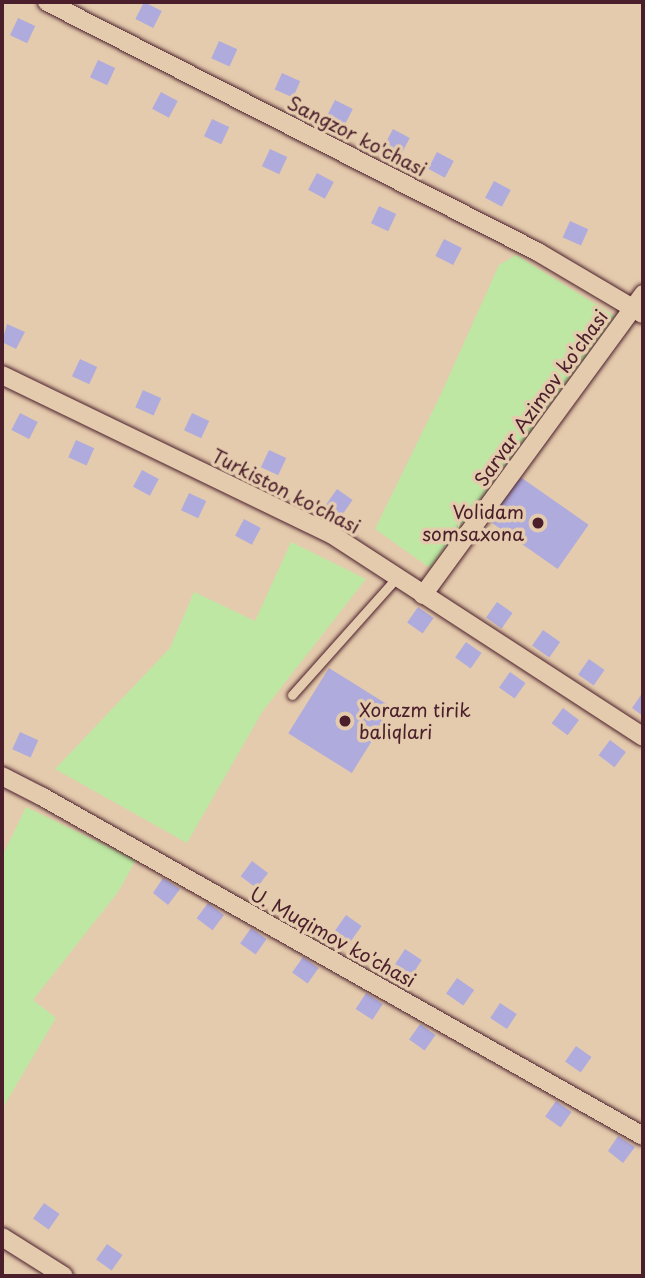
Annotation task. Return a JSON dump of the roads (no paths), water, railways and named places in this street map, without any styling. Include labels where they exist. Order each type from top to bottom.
[{"type":"street","name":"Sangzor ko'chasi","points":[[47,2],[640,305]]},
{"type":"street","name":"Sarvar Azimov ko'chasi","points":[[423,595],[640,305]]},
{"type":"street","name":"Turkiston ko'chasi","points":[[2,375],[331,534],[643,737]]},
{"type":"street","name":"U. Muqimov ko'chasi","points":[[2,776],[643,1136]]},
{"type":"street","points":[[2,1237],[64,1276]]},
{"type":"lane","points":[[292,695],[397,578]]},
{"type":"place","name":"Volidam somsaxona","points":[[538,523]]},
{"type":"place","name":"Xorazm tirik baliqlari","points":[[345,721]]}]
